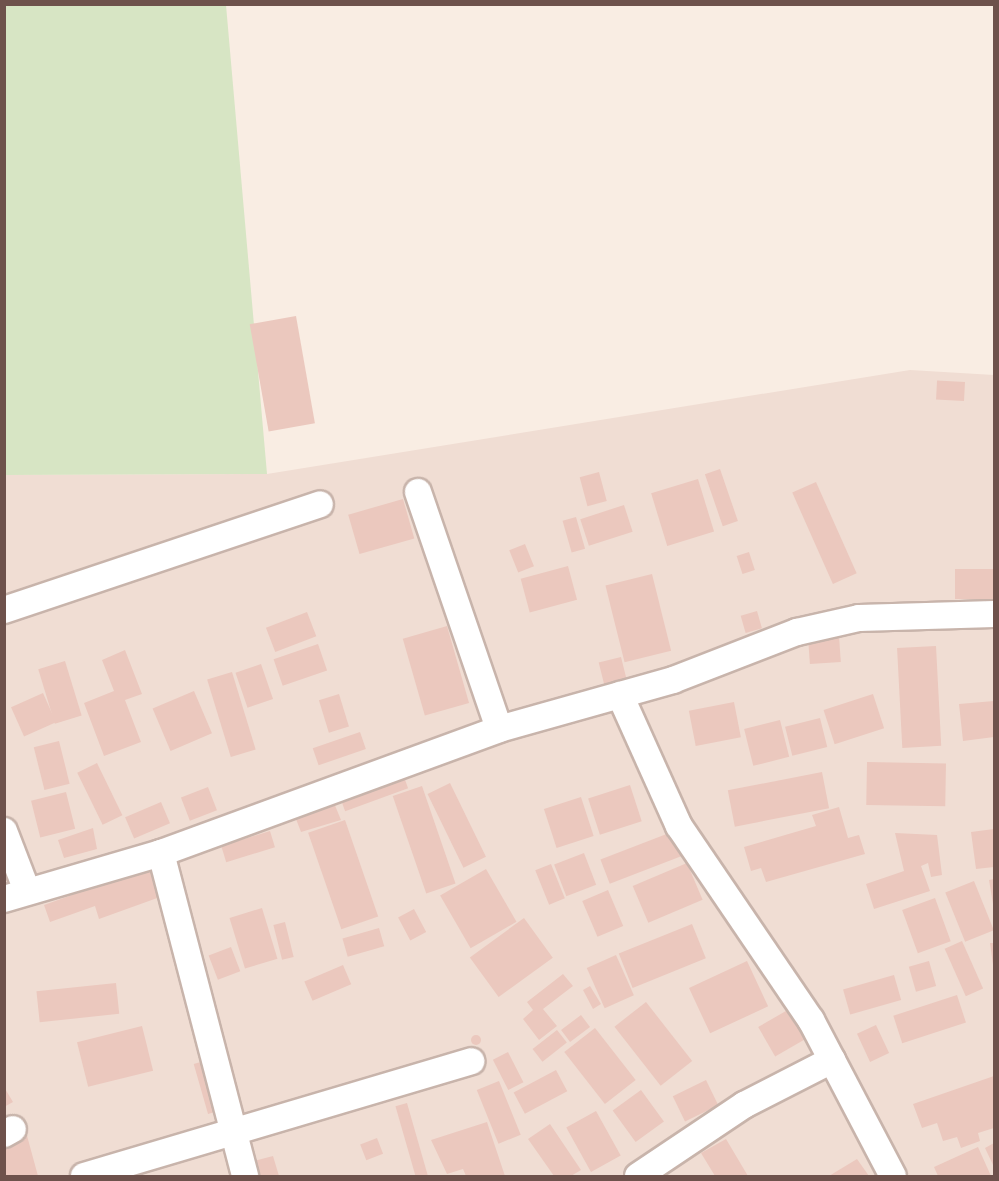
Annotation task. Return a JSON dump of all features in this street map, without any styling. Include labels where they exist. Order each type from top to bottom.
[{"type":"street","points":[[418,492],[499,729]]},
{"type":"street","points":[[4,610],[320,504]]},
{"type":"street","points":[[4,831],[16,895],[161,854],[499,729],[620,695],[797,632],[859,618],[994,614]]},
{"type":"street","points":[[620,695],[679,826],[832,1060],[893,1176]]},
{"type":"street","points":[[161,854],[245,1176]]},
{"type":"street","points":[[638,1176],[744,1105],[832,1060]]},
{"type":"street","points":[[84,1176],[234,1134],[471,1061]]},
{"type":"shaded area","points":[[910,370],[994,375],[994,1176],[5,1176],[4,475],[267,474]]},
{"type":"green space","points":[[4,5],[226,5],[267,474],[5,475]]},
{"type":"building","points":[[296,316],[315,423],[269,432],[250,324]]},
{"type":"building","points":[[937,381],[965,382],[964,401],[936,400]]},
{"type":"building","points":[[720,469],[738,521],[723,526],[705,474]]},
{"type":"building","points":[[599,472],[607,501],[587,506],[580,477]]},
{"type":"building","points":[[698,479],[714,532],[667,546],[651,493]]},
{"type":"building","points":[[816,482],[857,573],[833,584],[792,493]]},
{"type":"building","points":[[403,499],[414,538],[360,554],[348,515]]},
{"type":"building","points":[[624,505],[633,532],[589,546],[580,519]]},
{"type":"building","points":[[576,517],[585,549],[572,553],[563,521]]},
{"type":"building","points":[[525,544],[534,566],[518,573],[509,550]]},
{"type":"building","points":[[749,552],[755,570],[743,574],[737,556]]},
{"type":"building","points":[[568,566],[577,600],[530,612],[521,579]]},
{"type":"building","points":[[955,569],[994,569],[994,599],[955,599]]},
{"type":"building","points":[[652,574],[671,651],[625,662],[605,586]]},
{"type":"building","points":[[757,611],[762,628],[746,633],[741,616]]},
{"type":"building","points":[[307,612],[316,636],[275,652],[266,628]]},
{"type":"building","points":[[447,626],[469,703],[425,716],[403,639]]},
{"type":"building","points":[[839,636],[841,662],[810,664],[808,638]]},
{"type":"building","points":[[318,644],[327,670],[283,686],[274,659]]},
{"type":"building","points":[[936,646],[941,746],[902,748],[897,648]]},
{"type":"building","points":[[125,650],[142,694],[125,700],[141,742],[104,756],[84,703],[114,691],[102,660]]},
{"type":"building","points":[[621,657],[627,681],[605,687],[599,663]]},
{"type":"building","points":[[65,661],[82,716],[55,724],[38,669]]},
{"type":"building","points":[[261,664],[273,699],[248,708],[235,673]]},
{"type":"building","points":[[232,672],[256,749],[231,757],[207,680]]},
{"type":"building","points":[[194,691],[212,733],[171,751],[153,709]]},
{"type":"building","points":[[43,693],[56,722],[24,736],[11,707]]},
{"type":"building","points":[[339,694],[349,727],[329,733],[319,700]]},
{"type":"building","points":[[873,694],[884,728],[835,744],[824,710]]},
{"type":"building","points":[[994,701],[994,737],[963,741],[959,704]]},
{"type":"building","points":[[734,702],[741,737],[696,746],[689,711]]},
{"type":"building","points":[[820,718],[827,747],[792,756],[785,727]]},
{"type":"building","points":[[780,720],[789,757],[753,766],[744,729]]},
{"type":"building","points":[[360,732],[366,749],[319,765],[313,748]]},
{"type":"building","points":[[59,741],[70,784],[44,790],[34,747]]},
{"type":"building","points":[[867,762],[946,763],[945,806],[866,805]]},
{"type":"building","points":[[97,763],[122,815],[103,825],[77,773]]},
{"type":"building","points":[[822,772],[829,808],[735,827],[728,790]]},
{"type":"building","points":[[404,777],[408,788],[345,811],[341,800]]},
{"type":"building","points":[[450,783],[486,857],[463,868],[428,794]]},
{"type":"building","points":[[630,785],[642,821],[600,835],[588,799]]},
{"type":"building","points":[[422,786],[456,883],[426,893],[393,796]]},
{"type":"building","points":[[208,787],[217,810],[190,821],[181,797]]},
{"type":"building","points":[[66,792],[75,829],[40,838],[31,801]]},
{"type":"building","points":[[581,797],[594,836],[557,848],[544,809]]},
{"type":"building","points":[[161,802],[170,823],[134,838],[125,817]]},
{"type":"building","points":[[334,803],[341,820],[301,832],[296,819]]},
{"type":"building","points":[[839,807],[848,838],[859,835],[865,854],[766,882],[761,868],[751,871],[744,847],[816,826],[812,815]]},
{"type":"building","points":[[345,820],[378,916],[341,929],[308,833]]},
{"type":"building","points":[[93,828],[97,849],[64,858],[58,840]]},
{"type":"building","points":[[994,829],[994,867],[976,869],[971,832]]},
{"type":"building","points":[[677,830],[686,854],[610,884],[600,859]]},
{"type":"building","points":[[270,831],[275,847],[226,862],[221,846]]},
{"type":"building","points":[[895,833],[937,835],[942,875],[931,877],[928,863],[921,866],[930,891],[874,909],[866,884],[904,871]]},
{"type":"building","points":[[584,853],[596,885],[566,896],[554,864]]},
{"type":"building","points":[[687,863],[703,900],[648,923],[633,886]]},
{"type":"building","points":[[551,864],[565,898],[549,905],[535,870]]},
{"type":"building","points":[[150,867],[160,897],[99,919],[95,906],[50,922],[44,905]]},
{"type":"building","points":[[486,869],[516,922],[471,948],[440,896]]},
{"type":"building","points":[[994,879],[994,904],[993,904],[989,880]]},
{"type":"building","points":[[974,881],[994,930],[965,942],[945,893]]},
{"type":"building","points":[[608,890],[623,926],[597,937],[582,901]]},
{"type":"building","points":[[935,898],[951,941],[918,953],[902,910]]},
{"type":"building","points":[[262,908],[277,959],[245,969],[229,918]]},
{"type":"building","points":[[414,909],[426,932],[410,940],[398,917]]},
{"type":"building","points":[[524,918],[553,958],[499,997],[470,957]]},
{"type":"building","points":[[285,922],[294,957],[282,960],[273,925]]},
{"type":"building","points":[[692,924],[706,958],[633,988],[619,954]]},
{"type":"building","points":[[379,928],[384,946],[348,957],[342,938]]},
{"type":"building","points":[[962,941],[983,989],[966,996],[945,949]]},
{"type":"building","points":[[990,943],[994,943],[994,965],[993,965]]},
{"type":"building","points":[[231,947],[240,971],[218,980],[209,956]]},
{"type":"building","points":[[616,955],[634,995],[605,1008],[587,968]]},
{"type":"building","points":[[747,961],[768,1006],[710,1033],[689,988]]},
{"type":"building","points":[[929,961],[936,986],[916,992],[909,967]]},
{"type":"building","points":[[343,965],[351,984],[313,1001],[304,981]]},
{"type":"building","points":[[563,974],[573,986],[543,1009],[557,1026],[539,1040],[523,1019],[533,1010],[527,1002]]},
{"type":"building","points":[[894,975],[901,1000],[850,1015],[843,990]]},
{"type":"building","points":[[116,983],[119,1014],[40,1022],[36,991]]},
{"type":"building","points":[[590,986],[601,1004],[593,1009],[583,990]]},
{"type":"building","points":[[957,995],[966,1023],[902,1043],[893,1016]]},
{"type":"building","points":[[646,1002],[692,1061],[661,1086],[614,1027]]},
{"type":"building","points":[[798,1004],[815,1033],[775,1056],[758,1027]]},
{"type":"building","points":[[581,1015],[590,1027],[570,1042],[561,1030]]},
{"type":"building","points":[[876,1025],[889,1053],[870,1062],[857,1034]]},
{"type":"building","points":[[142,1026],[153,1071],[88,1087],[77,1042]]},
{"type":"building","points":[[595,1028],[636,1080],[605,1104],[564,1052]]},
{"type":"building","points":[[557,1030],[567,1043],[542,1062],[533,1049]]},
{"type":"building","points":[[476,1035],[480,1036],[480,1044],[476,1045],[472,1044],[471,1040],[472,1036]]},
{"type":"building","points":[[508,1052],[523,1082],[508,1090],[493,1060]]},
{"type":"building","points":[[211,1059],[225,1109],[208,1114],[194,1064]]},
{"type":"building","points":[[556,1070],[567,1091],[525,1114],[514,1093]]},
{"type":"building","points":[[994,1076],[994,1128],[978,1133],[980,1141],[961,1148],[957,1137],[943,1141],[937,1123],[922,1128],[913,1104]]},
{"type":"building","points":[[706,1080],[718,1105],[685,1121],[673,1096]]},
{"type":"building","points":[[499,1081],[521,1135],[498,1144],[477,1090]]},
{"type":"building","points":[[4,1087],[13,1102],[4,1107]]},
{"type":"building","points":[[641,1090],[664,1122],[636,1142],[613,1111]]},
{"type":"building","points":[[407,1103],[428,1176],[415,1176],[395,1106]]},
{"type":"building","points":[[596,1111],[621,1156],[591,1172],[566,1127]]},
{"type":"building","points":[[487,1122],[505,1176],[466,1176],[463,1169],[447,1174],[431,1140]]},
{"type":"building","points":[[550,1124],[581,1170],[571,1176],[554,1176],[528,1139]]},
{"type":"building","points":[[26,1132],[38,1176],[4,1176],[4,1145]]},
{"type":"building","points":[[377,1138],[383,1154],[366,1160],[360,1144]]},
{"type":"building","points":[[726,1139],[748,1176],[715,1176],[701,1153]]},
{"type":"building","points":[[994,1143],[994,1167],[985,1148]]},
{"type":"building","points":[[978,1147],[991,1176],[938,1176],[934,1167]]},
{"type":"building","points":[[273,1156],[279,1176],[254,1176],[250,1162]]},
{"type":"building","points":[[857,1159],[869,1176],[829,1176]]}]
